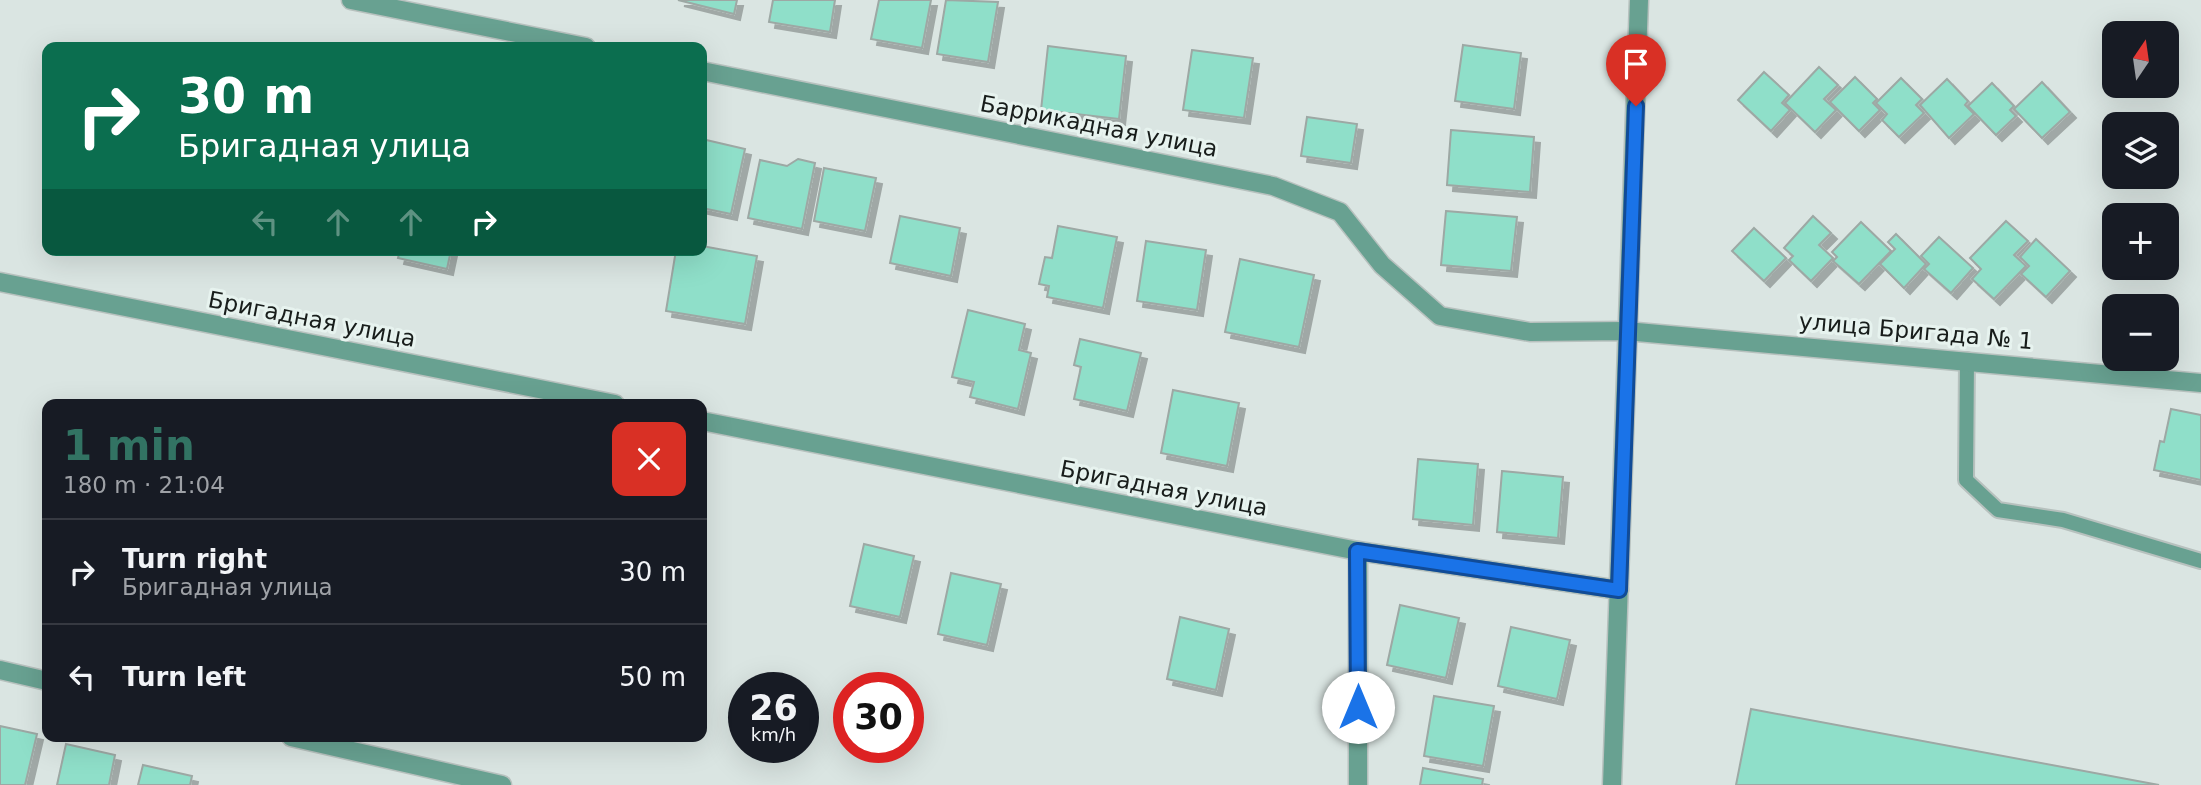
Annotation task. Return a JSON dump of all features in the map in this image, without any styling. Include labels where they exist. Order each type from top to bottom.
[{"type":"street","points":[[351,0],[561,42]]},
{"type":"street","points":[[1612,785],[1639,0]]},
{"type":"street","name":"Баррикадная улица","points":[[707,72],[1273,186],[1340,212],[1382,265],[1440,316],[1530,332],[1626,331]]},
{"type":"street","name":"Бригадная улица","points":[[0,282],[590,399]]},
{"type":"street","name":"улица Бригада № 1","points":[[1626,331],[2201,383]]},
{"type":"street","name":"Бригадная улица","points":[[707,422],[1357,551],[1619,590]]},
{"type":"street","points":[[1357,551],[1358,785]]},
{"type":"street","points":[[0,670],[42,680]]},
{"type":"street","points":[[314,742],[502,785]]},
{"type":"lane","points":[[1967,360],[1966,481],[1998,510],[2063,520],[2201,561]]},
{"type":"building","points":[[678,0],[737,0],[734,14]]},
{"type":"building","points":[[773,0],[835,0],[830,32],[769,22]]},
{"type":"building","points":[[879,0],[931,0],[922,48],[871,39]]},
{"type":"building","points":[[946,0],[998,2],[988,62],[937,54]]},
{"type":"building","points":[[1463,45],[1521,53],[1514,109],[1455,101]]},
{"type":"building","points":[[1048,46],[1126,56],[1119,119],[1041,110]]},
{"type":"building","points":[[1192,50],[1253,58],[1244,118],[1183,110]]},
{"type":"building","points":[[1819,67],[1838,85],[1824,99],[1836,110],[1815,132],[1785,103]]},
{"type":"building","points":[[1764,72],[1789,95],[1782,103],[1790,110],[1771,131],[1738,100]]},
{"type":"building","points":[[1855,77],[1877,99],[1873,103],[1880,110],[1859,131],[1830,102]]},
{"type":"building","points":[[1901,78],[1922,99],[1916,105],[1924,113],[1899,137],[1882,120],[1887,114],[1876,103]]},
{"type":"building","points":[[1947,79],[1968,101],[1965,105],[1974,114],[1949,138],[1920,105]]},
{"type":"building","points":[[2042,82],[2070,112],[2042,138],[2014,109]]},
{"type":"building","points":[[1992,83],[2014,106],[2010,110],[2016,116],[1996,135],[1968,106]]},
{"type":"building","points":[[1307,117],[1357,124],[1351,163],[1301,156]]},
{"type":"building","points":[[1451,130],[1534,137],[1530,192],[1447,185]]},
{"type":"building","points":[[707,140],[745,149],[731,214],[707,209]]},
{"type":"building","points":[[798,159],[815,163],[802,229],[748,218],[760,160],[787,166]]},
{"type":"building","points":[[824,168],[876,178],[865,231],[814,221]]},
{"type":"building","points":[[1446,211],[1517,217],[1511,271],[1441,265]]},
{"type":"building","points":[[900,216],[960,228],[951,276],[890,263]]},
{"type":"building","points":[[1813,216],[1831,233],[1819,245],[1833,258],[1811,281],[1789,260],[1793,256],[1784,248]]},
{"type":"building","points":[[2006,221],[2028,241],[2014,255],[2026,266],[1994,299],[1972,279],[1981,269],[1970,258]]},
{"type":"building","points":[[1861,222],[1891,251],[1859,284],[1833,261],[1837,257],[1832,252]]},
{"type":"building","points":[[1058,226],[1117,237],[1103,308],[1047,297],[1049,286],[1039,284],[1045,257],[1052,258]]},
{"type":"building","points":[[1754,228],[1786,258],[1764,281],[1732,251]]},
{"type":"building","points":[[1896,234],[1926,264],[1904,288],[1880,264],[1895,249],[1888,242]]},
{"type":"building","points":[[1939,237],[1973,268],[1951,293],[1924,269],[1929,264],[1921,256]]},
{"type":"building","points":[[2036,239],[2070,271],[2046,297],[2021,274],[2029,266],[2020,257]]},
{"type":"building","points":[[1146,241],[1206,250],[1197,310],[1137,301]]},
{"type":"building","points":[[707,247],[757,256],[745,324],[666,311],[675,256],[707,256]]},
{"type":"building","points":[[398,256],[450,256],[447,269]]},
{"type":"building","points":[[1240,259],[1314,275],[1299,347],[1225,332]]},
{"type":"building","points":[[968,310],[1025,324],[1019,350],[1031,353],[1018,409],[970,397],[974,382],[952,377]]},
{"type":"building","points":[[1080,339],[1141,353],[1127,411],[1074,399],[1081,367],[1074,365]]},
{"type":"building","points":[[1173,390],[1239,403],[1227,466],[1161,453]]},
{"type":"building","points":[[2171,409],[2201,415],[2201,480],[2154,470],[2160,441],[2164,442]]},
{"type":"building","points":[[1418,459],[1478,464],[1473,525],[1413,519]]},
{"type":"building","points":[[1502,471],[1563,477],[1558,538],[1497,532]]},
{"type":"building","points":[[864,544],[914,556],[900,617],[850,606]]},
{"type":"building","points":[[951,573],[1001,584],[987,645],[938,634]]},
{"type":"building","points":[[1400,605],[1459,618],[1446,678],[1387,665]]},
{"type":"building","points":[[1180,617],[1229,629],[1216,690],[1167,679]]},
{"type":"building","points":[[1511,627],[1570,640],[1557,699],[1498,686]]},
{"type":"building","points":[[1434,696],[1494,706],[1483,766],[1424,756]]},
{"type":"building","points":[[1751,709],[2159,785],[1736,785]]},
{"type":"building","points":[[0,726],[37,734],[25,785],[0,785]]},
{"type":"building","points":[[66,744],[115,755],[109,785],[57,785]]},
{"type":"building","points":[[143,765],[192,776],[190,785],[138,785]]},
{"type":"building","points":[[1423,768],[1483,779],[1482,785],[1420,785]]},
{"type":"route","points":[[1358,707],[1357,551],[1619,590],[1636,106]]}]
